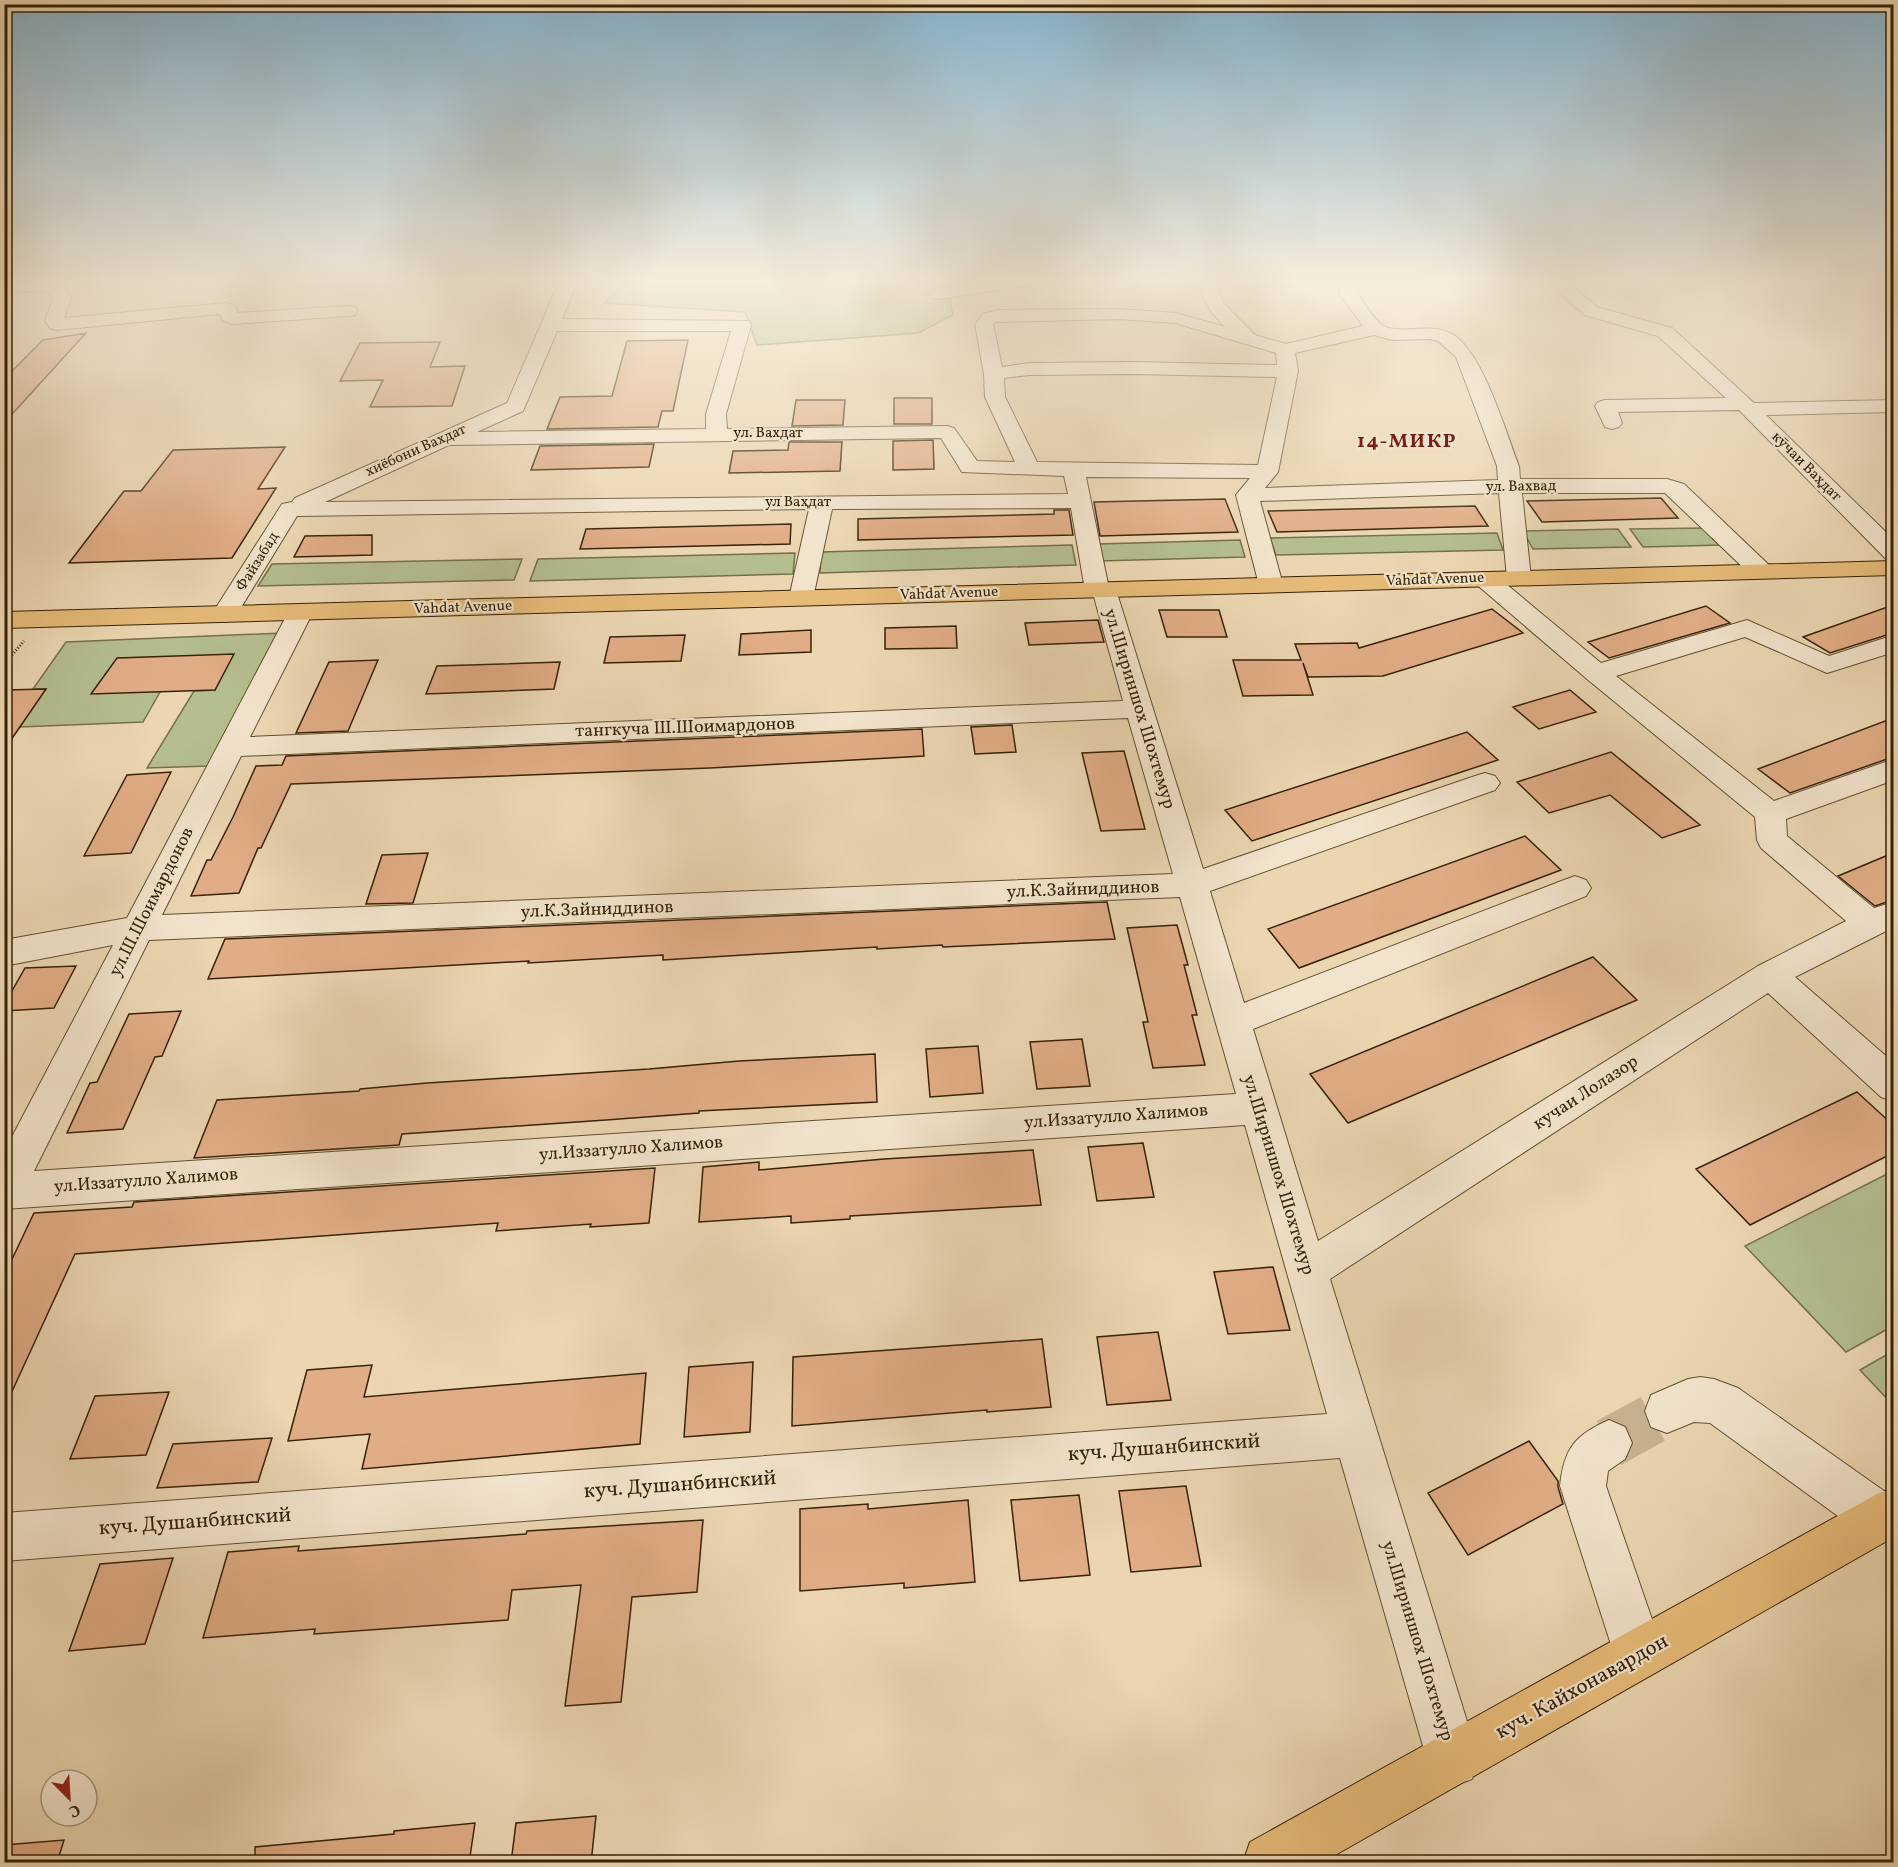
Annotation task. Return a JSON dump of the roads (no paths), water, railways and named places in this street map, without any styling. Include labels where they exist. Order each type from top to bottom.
[{"type":"main road","name":"Vahdat Avenue","points":[[4,620],[1893,568]]},
{"type":"main road","name":"куч. Кайхонавардон","points":[[1270,1863],[1887,1515]]},
{"type":"street","name":"хиёбони Вахдат","points":[[290,509],[516,407],[533,367]]},
{"type":"street","points":[[716,424],[731,367]]},
{"type":"street","points":[[993,367],[994,398],[1029,468]]},
{"type":"street","points":[[1271,585],[1247,495],[1267,472],[1287,367]]},
{"type":"street","points":[[1469,367],[1509,476],[1519,578]]},
{"type":"street","name":"кӯчаи Ваҳдат","points":[[1703,367],[1746,406],[1893,554]]},
{"type":"street","points":[[994,374],[1029,369],[1099,368],[1288,371]]},
{"type":"street","points":[[1612,423],[1605,406],[1893,406]]},
{"type":"street","points":[[499,414],[534,416]]},
{"type":"street","points":[[693,415],[716,424],[785,419],[960,417]]},
{"type":"street","name":"ул. Вахдат","points":[[444,439],[716,424],[947,432],[970,467],[1073,470]]},
{"type":"street","points":[[1100,590],[1073,470],[1267,472]]},
{"type":"street","name":"ул. Вахвад","points":[[1247,495],[1509,476],[1674,488],[1761,572]]},
{"type":"street","name":"ул Ваҳдат","points":[[290,509],[1080,501]]},
{"type":"street","points":[[801,598],[822,502]]},
{"type":"street","name":"Файзабад","points":[[225,614],[290,509]]},
{"type":"street","points":[[1485,579],[1600,676],[1770,813],[1893,769]]},
{"type":"street","name":"ул.Шириншох Шохтемур","points":[[1100,590],[1139,709],[1453,1760]]},
{"type":"street","name":"ул.Ш.Шоимардонов","points":[[5,1191],[300,612]]},
{"type":"street","points":[[1600,676],[1747,628],[1827,665],[1893,643]]},
{"type":"street","name":"тангкуча Ш.Шоимардонов","points":[[231,747],[1139,709]]},
{"type":"street","points":[[1192,885],[1485,783]]},
{"type":"street","name":"кучаи Лолазор","points":[[1307,1271],[1770,975],[1882,919],[1772,840],[1770,813]]},
{"type":"street","name":"ул.К.Зайниддинов","points":[[4,953],[138,928],[1192,885]]},
{"type":"street","points":[[1233,1022],[1575,888]]},
{"type":"street","points":[[1770,975],[1893,1086]]},
{"type":"street","name":"ул.Иззатулло Халимов","points":[[5,1191],[1258,1108]]},
{"type":"street","points":[[1668,1411],[1686,1401],[1706,1398],[1722,1404],[1887,1515]]},
{"type":"street","name":"куч. Душанбинский","points":[[4,1537],[1355,1434]]},
{"type":"street","points":[[1610,1443],[1592,1452],[1585,1465],[1583,1486],[1640,1654]]},
{"type":"tunnel","points":[[1609,1443],[1667,1411]]},
{"type":"district","name":"14-МИКР","points":[[1407,442]]}]
